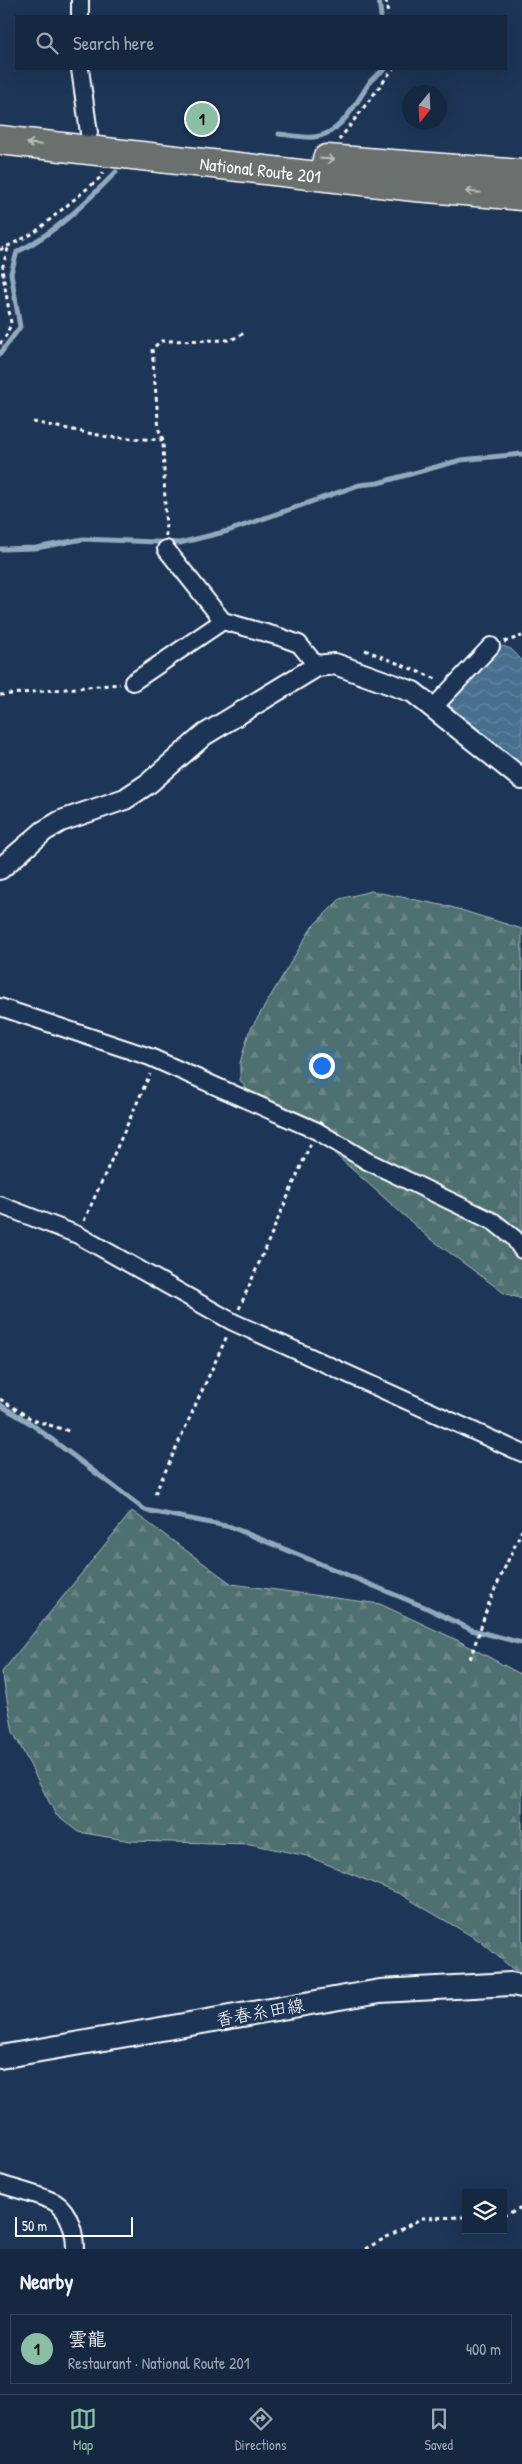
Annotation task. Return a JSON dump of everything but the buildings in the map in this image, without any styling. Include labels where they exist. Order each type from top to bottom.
[{"type":"highway","name":"National Route 201","points":[[0,122],[260,154],[522,174]]},
{"type":"highway","name":"National Route 201","points":[[0,140],[415,187],[522,196]]},
{"type":"main road","name":"香春糸田線","points":[[0,2057],[380,1991],[511,1984],[522,1986]]},
{"type":"street","points":[[80,0],[80,15]]},
{"type":"street","points":[[80,70],[89,133]]},
{"type":"street","points":[[166,549],[223,620],[280,636],[299,644],[317,666]]},
{"type":"street","points":[[133,682],[223,620]]},
{"type":"street","points":[[433,708],[491,646]]},
{"type":"street","points":[[0,869],[44,831],[61,821],[124,798],[149,783],[204,735],[317,666],[335,664],[354,669],[413,692],[522,779]]},
{"type":"street","points":[[0,1007],[156,1060],[317,1131],[367,1161],[494,1222],[514,1238],[522,1250]]},
{"type":"street","points":[[0,1205],[78,1235],[233,1322],[522,1453]]},
{"type":"street","points":[[0,2184],[57,2204],[67,2217],[75,2237],[76,2249]]},
{"type":"path","points":[[386,0],[388,15]]},
{"type":"path","points":[[331,159],[336,143],[392,70]]},
{"type":"path","points":[[0,250],[34,233],[101,177],[108,152]]},
{"type":"path","points":[[0,344],[7,334],[11,323],[2,269],[9,245]]},
{"type":"path","points":[[166,549],[164,440],[159,430],[152,349],[161,341],[231,340],[246,332]]},
{"type":"path","points":[[33,422],[108,437],[164,440]]},
{"type":"path","points":[[365,650],[453,686]]},
{"type":"path","points":[[0,696],[133,682]]},
{"type":"path","points":[[78,1235],[134,1114],[156,1060]]},
{"type":"path","points":[[155,1494],[317,1131]]},
{"type":"path","points":[[0,1399],[33,1420],[72,1432]]},
{"type":"path","points":[[470,1659],[490,1600],[522,1530]]},
{"type":"path","points":[[507,2214],[522,2207]]},
{"type":"path","points":[[365,2249],[422,2218],[462,2217]]},
{"type":"green space","points":[[371,891],[451,907],[522,929],[522,1299],[504,1293],[427,1236],[317,1138],[253,1098],[240,1080],[240,1063],[249,1032],[312,927],[340,899]]},
{"type":"green space","points":[[132,1511],[232,1584],[380,1604],[457,1640],[522,1675],[522,1977],[480,1941],[400,1894],[307,1856],[250,1844],[131,1841],[78,1832],[56,1815],[13,1732],[2,1672]]},
{"type":"water","points":[[503,646],[511,649],[522,660],[522,767],[444,705],[489,654]]},
{"type":"waterway","points":[[379,0],[381,15]]},
{"type":"waterway","points":[[279,134],[301,137],[324,135],[340,124],[354,107],[371,80],[384,70]]},
{"type":"waterway","points":[[0,354],[20,327],[11,273],[17,252],[58,226],[82,206],[116,172]]},
{"type":"waterway","points":[[0,549],[36,548],[83,539],[180,543],[228,531],[359,485],[378,483],[461,460],[522,454]]},
{"type":"waterway","points":[[0,1405],[30,1423],[145,1510],[231,1527],[427,1608],[472,1630],[522,1643]]},
{"type":"place","name":"雲龍","points":[[202,119]]}]
